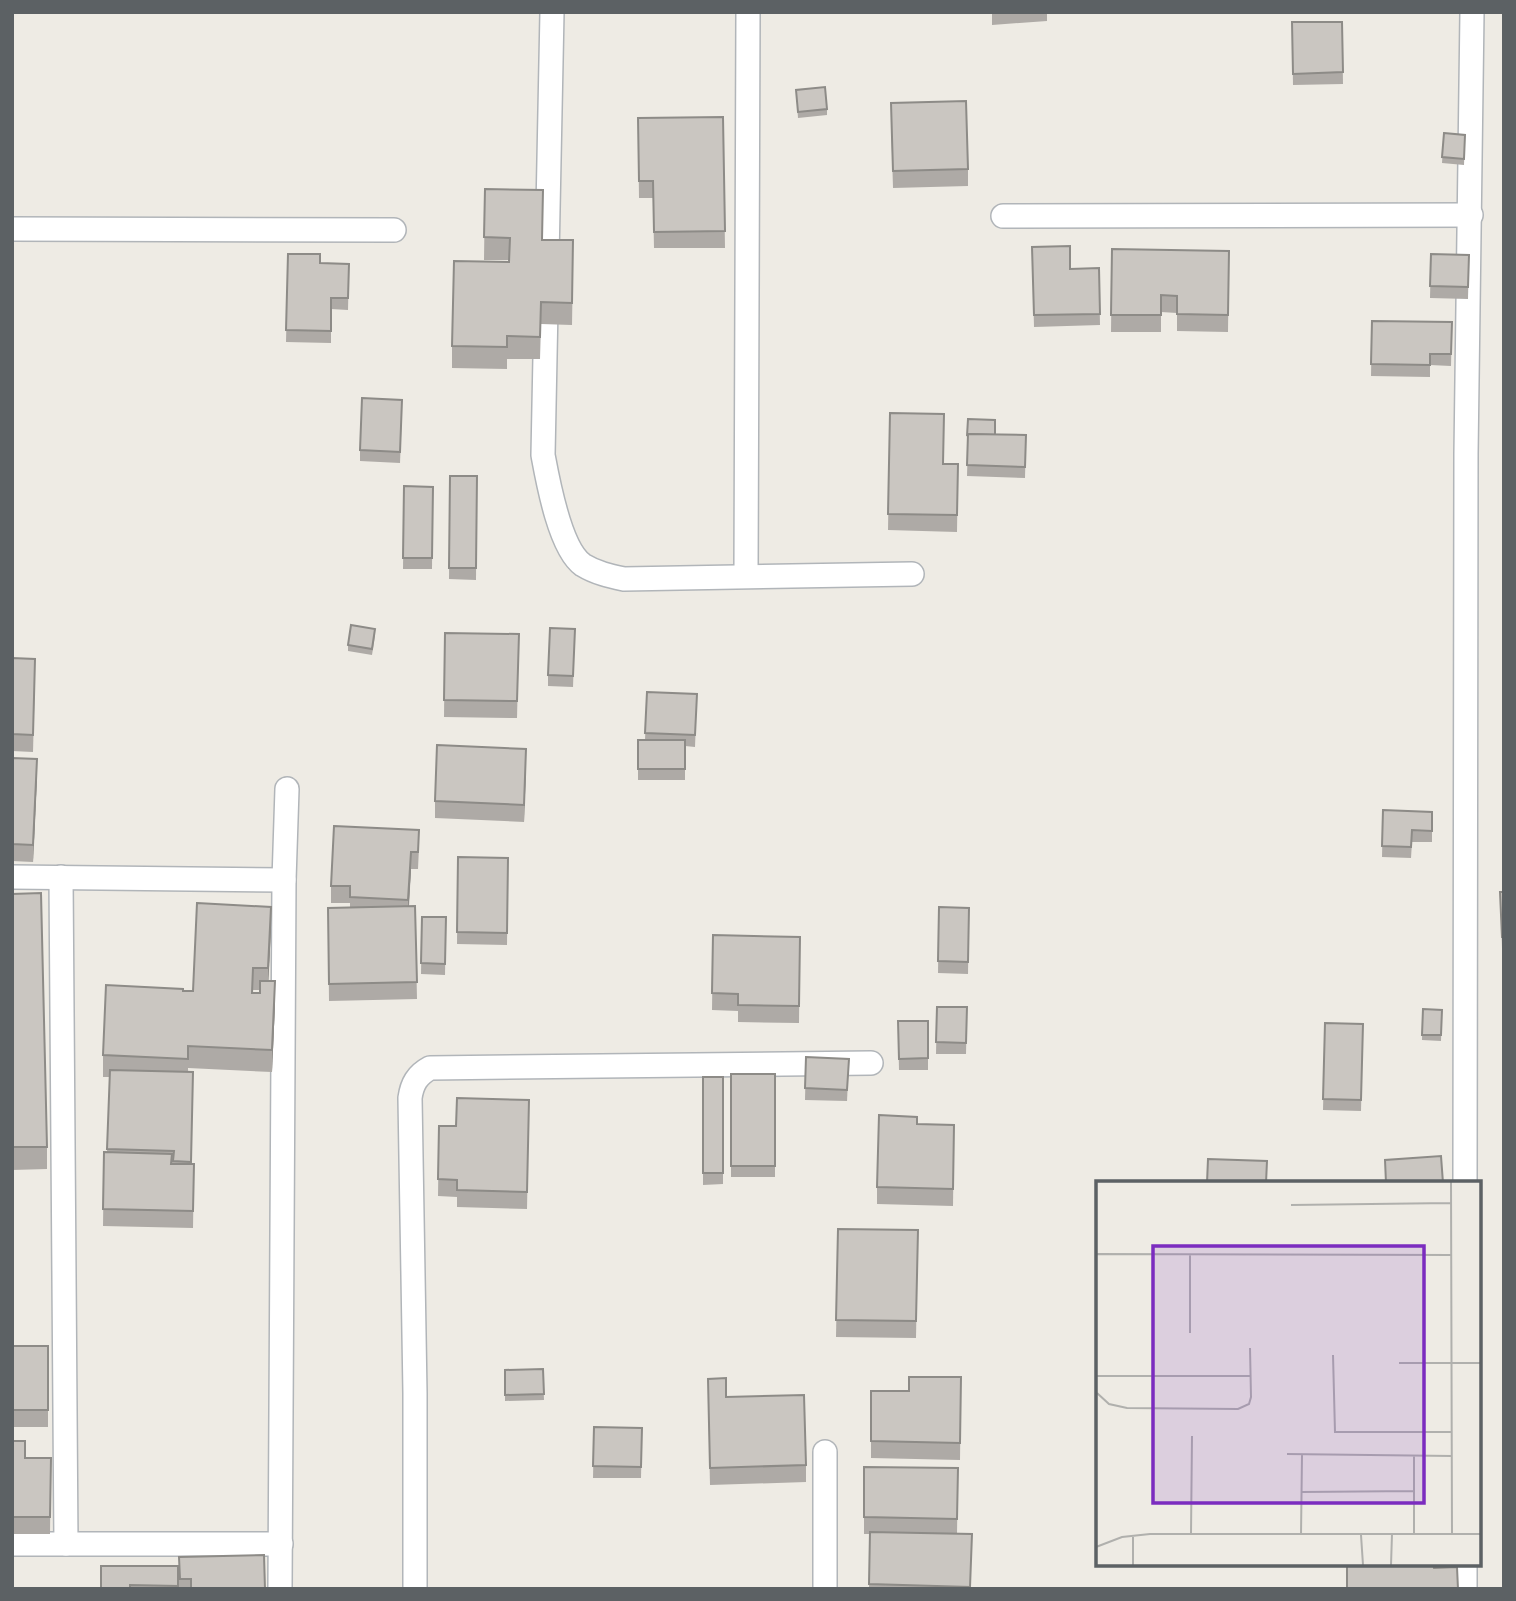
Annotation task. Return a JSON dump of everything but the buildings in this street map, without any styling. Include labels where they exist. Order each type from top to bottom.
[{"type":"street","points":[[552,12],[543,454],[553,502],[572,553],[581,564],[600,574],[624,579],[912,574]]},
{"type":"street","points":[[746,575],[748,12]]},
{"type":"street","points":[[1465,1181],[1466,454],[1472,12]]},
{"type":"street","points":[[1003,216],[1471,215]]},
{"type":"street","points":[[12,229],[394,230]]},
{"type":"street","points":[[280,1589],[284,880],[287,789]]},
{"type":"street","points":[[12,877],[284,880]]},
{"type":"street","points":[[61,877],[66,1544]]},
{"type":"street","points":[[415,1589],[410,1098],[418,1077],[430,1068],[871,1063]]},
{"type":"street","points":[[825,1452],[825,1589]]},
{"type":"street","points":[[12,1544],[281,1544]]},
{"type":"street","points":[[1465,1566],[1465,1589]]}]
